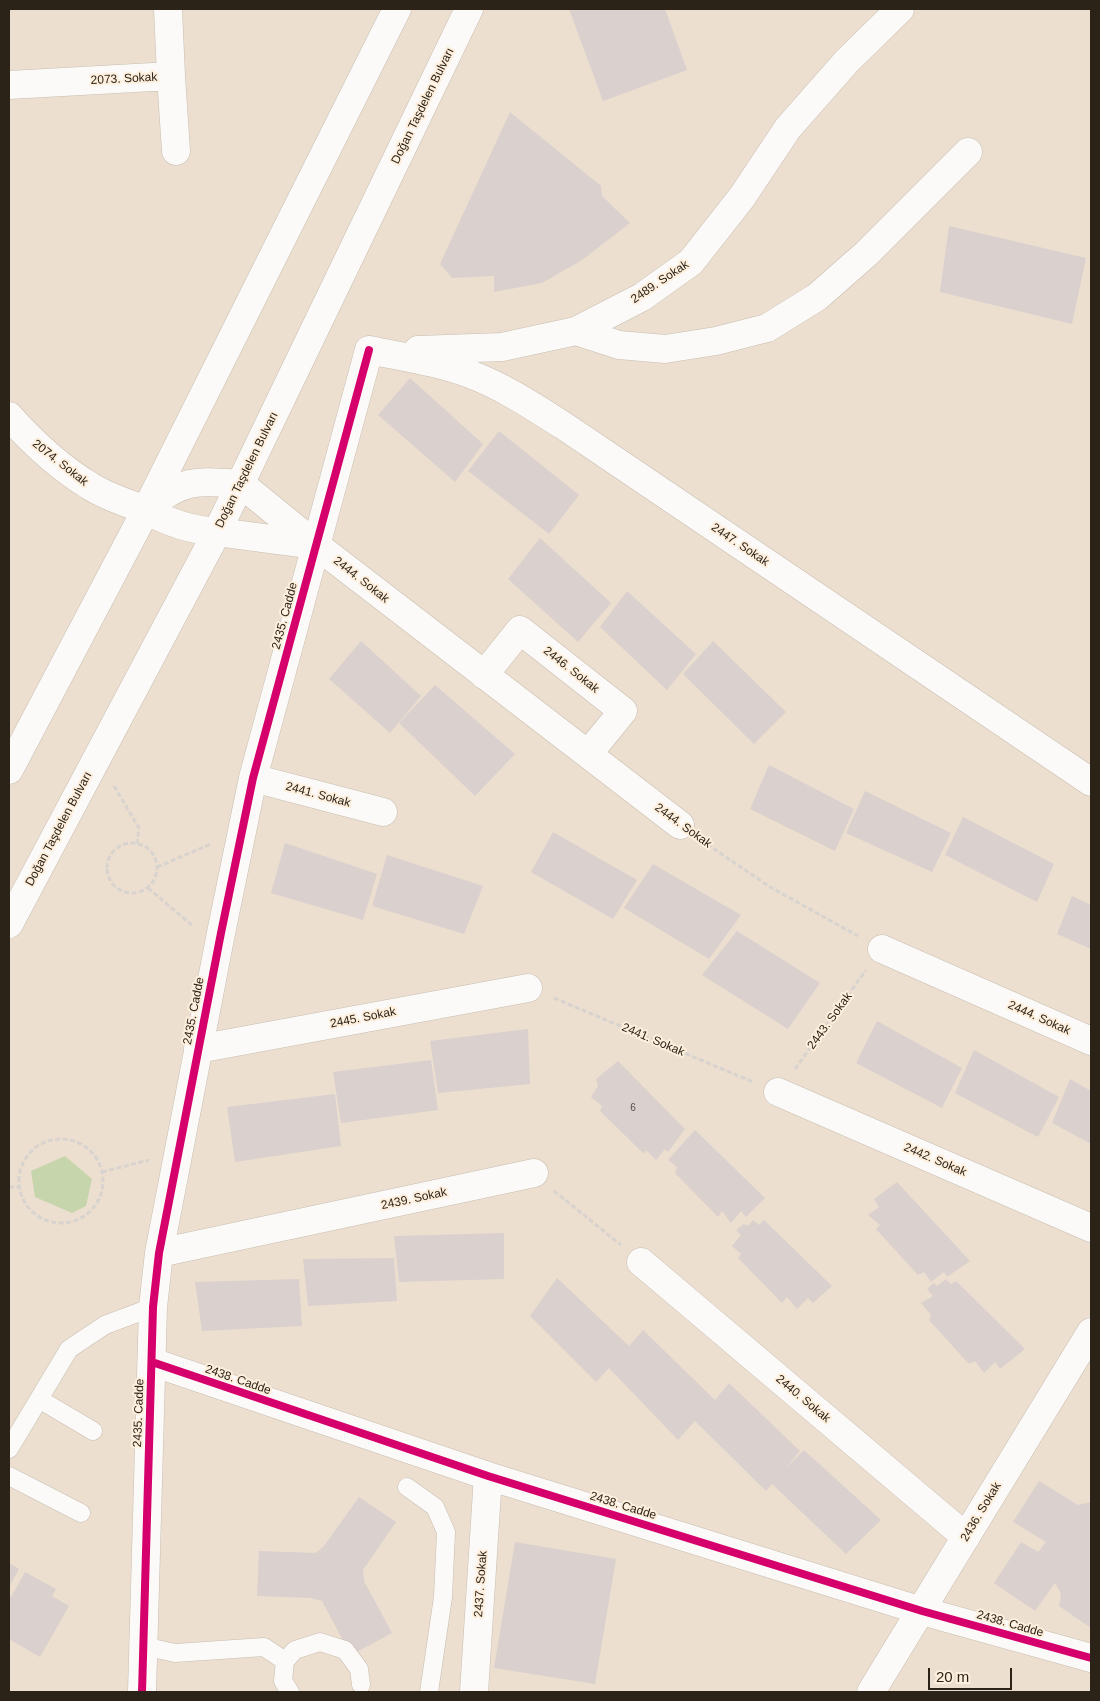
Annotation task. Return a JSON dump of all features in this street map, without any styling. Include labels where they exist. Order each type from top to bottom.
[{"type":"street","name":"2073. Sokak","points":[[9,85],[171,76],[168,9]]},
{"type":"street","points":[[9,770],[146,510],[397,9]]},
{"type":"street","name":"Doğan Taşdelen Bulvarı","points":[[9,924],[217,532],[469,9]]},
{"type":"street","name":"2489. Sokak","points":[[370,350],[502,347],[576,332],[642,297],[692,262],[742,197],[788,128],[847,61],[900,9]]},
{"type":"street","points":[[171,76],[176,151]]},
{"type":"street","points":[[576,332],[619,345],[664,349],[716,341],[767,328],[817,297],[866,254],[968,152]]},
{"type":"street","name":"2435. Cadde","points":[[142,1692],[153,1307],[159,1252],[241,832],[316,545],[370,350]]},
{"type":"street","name":"2447. Sokak","points":[[370,350],[424,360],[470,374],[519,397],[1091,782]]},
{"type":"street","name":"2074. Sokak","points":[[9,416],[37,446],[67,471],[91,487],[176,525],[193,530],[217,532]]},
{"type":"street","points":[[146,510],[164,494],[183,485],[203,481],[241,484]]},
{"type":"street","name":"2444. Sokak","points":[[241,484],[316,545],[680,825]]},
{"type":"street","points":[[217,532],[316,545]]},
{"type":"street","name":"2446. Sokak","points":[[484,675],[520,630],[623,711],[588,754]]},
{"type":"street","name":"2441. Sokak","points":[[254,778],[383,812]]},
{"type":"street","name":"2444. Sokak","points":[[882,949],[1091,1041]]},
{"type":"street","name":"2445. Sokak","points":[[198,1049],[528,988]]},
{"type":"street","name":"2442. Sokak","points":[[778,1092],[1091,1228]]},
{"type":"street","name":"2439. Sokak","points":[[159,1252],[534,1174]]},
{"type":"street","name":"2440. Sokak","points":[[641,1262],[966,1537]]},
{"type":"street","name":"2436. Sokak","points":[[871,1692],[1091,1332]]},
{"type":"street","name":"2438. Cadde","points":[[152,1362],[488,1476],[922,1611],[1091,1658]]},
{"type":"street","name":"2437. Sokak","points":[[474,1692],[488,1476]]},
{"type":"lane","points":[[9,1449],[69,1349],[106,1326],[153,1307]]},
{"type":"lane","points":[[39,1399],[93,1431]]},
{"type":"lane","points":[[9,1476],[81,1513]]},
{"type":"lane","points":[[407,1487],[435,1508],[446,1532],[443,1597],[429,1692]]},
{"type":"lane","points":[[290,1692],[283,1681],[286,1661],[294,1650],[320,1642],[345,1650],[359,1669],[365,1690]]},
{"type":"lane","points":[[143,1646],[175,1652],[264,1647],[286,1661]]},
{"type":"path","points":[[98,757],[139,828],[137,843]]},
{"type":"path","points":[[157,867],[241,832]]},
{"type":"path","points":[[137,843],[151,851],[157,867],[157,875],[148,888],[132,893],[124,892],[116,887],[108,874],[107,866],[114,850],[121,845],[137,843]]},
{"type":"path","points":[[148,888],[192,926],[221,932]]},
{"type":"path","points":[[61,1139],[74,1141],[87,1148],[97,1159],[102,1172],[103,1186],[99,1199],[92,1210],[68,1223],[54,1223],[41,1219],[30,1210],[22,1199],[18,1186],[19,1172],[24,1159],[34,1148],[46,1141],[61,1139]]},
{"type":"path","points":[[102,1172],[178,1152]]},
{"type":"path","points":[[534,1174],[641,1262]]},
{"type":"path","points":[[9,1187],[18,1186]]},
{"type":"green space","points":[[65,1156],[92,1179],[86,1206],[72,1213],[35,1197],[31,1171]]},
{"type":"building","points":[[569,9],[665,9],[687,70],[603,101]]},
{"type":"building","points":[[510,112],[601,186],[602,196],[630,223],[582,260],[542,283],[494,292],[494,276],[452,278],[440,264]]},
{"type":"building","points":[[949,226],[1086,258],[1072,324],[940,292]]},
{"type":"building","points":[[410,378],[483,444],[455,482],[378,415]]},
{"type":"building","points":[[499,431],[579,495],[549,534],[468,471]]},
{"type":"building","points":[[540,538],[611,603],[578,642],[508,579]]},
{"type":"building","points":[[627,591],[696,654],[667,690],[600,627]]},
{"type":"building","points":[[361,641],[421,696],[390,733],[329,679]]},
{"type":"building","points":[[713,641],[786,712],[754,744],[683,674]]},
{"type":"building","points":[[435,685],[515,754],[475,796],[399,723]]},
{"type":"building","points":[[769,765],[854,809],[835,851],[750,809]]},
{"type":"building","points":[[865,791],[951,833],[932,872],[846,833]]},
{"type":"building","points":[[963,817],[1054,864],[1037,902],[945,855]]},
{"type":"building","points":[[553,832],[637,880],[613,919],[531,872]]},
{"type":"building","points":[[285,843],[377,874],[363,920],[271,893]]},
{"type":"building","points":[[387,855],[483,886],[464,934],[372,906]]},
{"type":"building","points":[[653,864],[741,915],[709,959],[624,908]]},
{"type":"building","points":[[1072,896],[1091,905],[1091,949],[1057,934]]},
{"type":"building","points":[[737,931],[820,983],[788,1029],[702,975]]},
{"type":"building","points":[[877,1021],[962,1068],[942,1108],[856,1063]]},
{"type":"building","points":[[528,1029],[530,1084],[438,1093],[430,1041]]},
{"type":"building","points":[[974,1050],[1059,1097],[1038,1137],[955,1093]]},
{"type":"building","points":[[431,1060],[438,1110],[341,1123],[333,1072]]},
{"type":"building","points":[[618,1061],[685,1129],[668,1152],[665,1149],[656,1160],[646,1150],[644,1154],[600,1111],[602,1106],[591,1097],[598,1086],[596,1079]]},
{"type":"building","points":[[1070,1079],[1091,1091],[1091,1144],[1052,1123]]},
{"type":"building","points":[[335,1094],[341,1146],[235,1162],[227,1107]]},
{"type":"building","points":[[695,1130],[765,1198],[746,1217],[741,1211],[731,1223],[722,1211],[718,1217],[675,1173],[677,1167],[668,1160]]},
{"type":"building","points":[[897,1182],[970,1261],[947,1277],[944,1272],[931,1282],[924,1272],[918,1275],[876,1229],[880,1225],[868,1215],[879,1207],[874,1199]]},
{"type":"building","points":[[753,1220],[759,1225],[764,1220],[832,1286],[813,1303],[808,1298],[797,1309],[787,1297],[782,1303],[738,1258],[741,1254],[732,1246],[741,1235],[736,1230],[744,1224],[748,1226]]},
{"type":"building","points":[[504,1233],[504,1279],[399,1282],[394,1236]]},
{"type":"building","points":[[394,1258],[397,1301],[308,1306],[303,1259]]},
{"type":"building","points":[[557,1278],[629,1346],[643,1330],[715,1400],[729,1383],[800,1451],[785,1469],[804,1450],[881,1520],[846,1554],[772,1484],[766,1491],[695,1421],[678,1440],[609,1368],[596,1382],[530,1316]]},
{"type":"building","points":[[299,1279],[302,1326],[202,1331],[195,1282]]},
{"type":"building","points":[[946,1279],[951,1284],[956,1281],[1025,1349],[1000,1369],[995,1362],[984,1373],[975,1361],[969,1364],[929,1320],[931,1315],[921,1303],[933,1296],[927,1289],[934,1283],[937,1286]]},
{"type":"building","points":[[1039,1481],[1078,1505],[1091,1502],[1091,1628],[1059,1606],[1061,1594],[1055,1583],[1035,1611],[994,1583],[1021,1542],[1038,1552],[1046,1542],[1013,1522]]},
{"type":"building","points":[[359,1497],[396,1522],[363,1570],[364,1581],[392,1633],[351,1655],[322,1601],[310,1598],[257,1596],[259,1551],[316,1553],[324,1546]]},
{"type":"building","points":[[515,1542],[616,1559],[595,1684],[494,1668]]},
{"type":"building","points":[[9,1563],[19,1569],[9,1587]]},
{"type":"building","points":[[25,1572],[56,1589],[52,1596],[69,1606],[40,1657],[9,1639],[9,1595],[11,1597]]},
{"type":"cycle path","points":[[142,1692],[153,1307],[159,1253],[253,778],[369,350]]},
{"type":"cycle path","points":[[152,1362],[488,1476],[922,1611],[1091,1658]]}]
